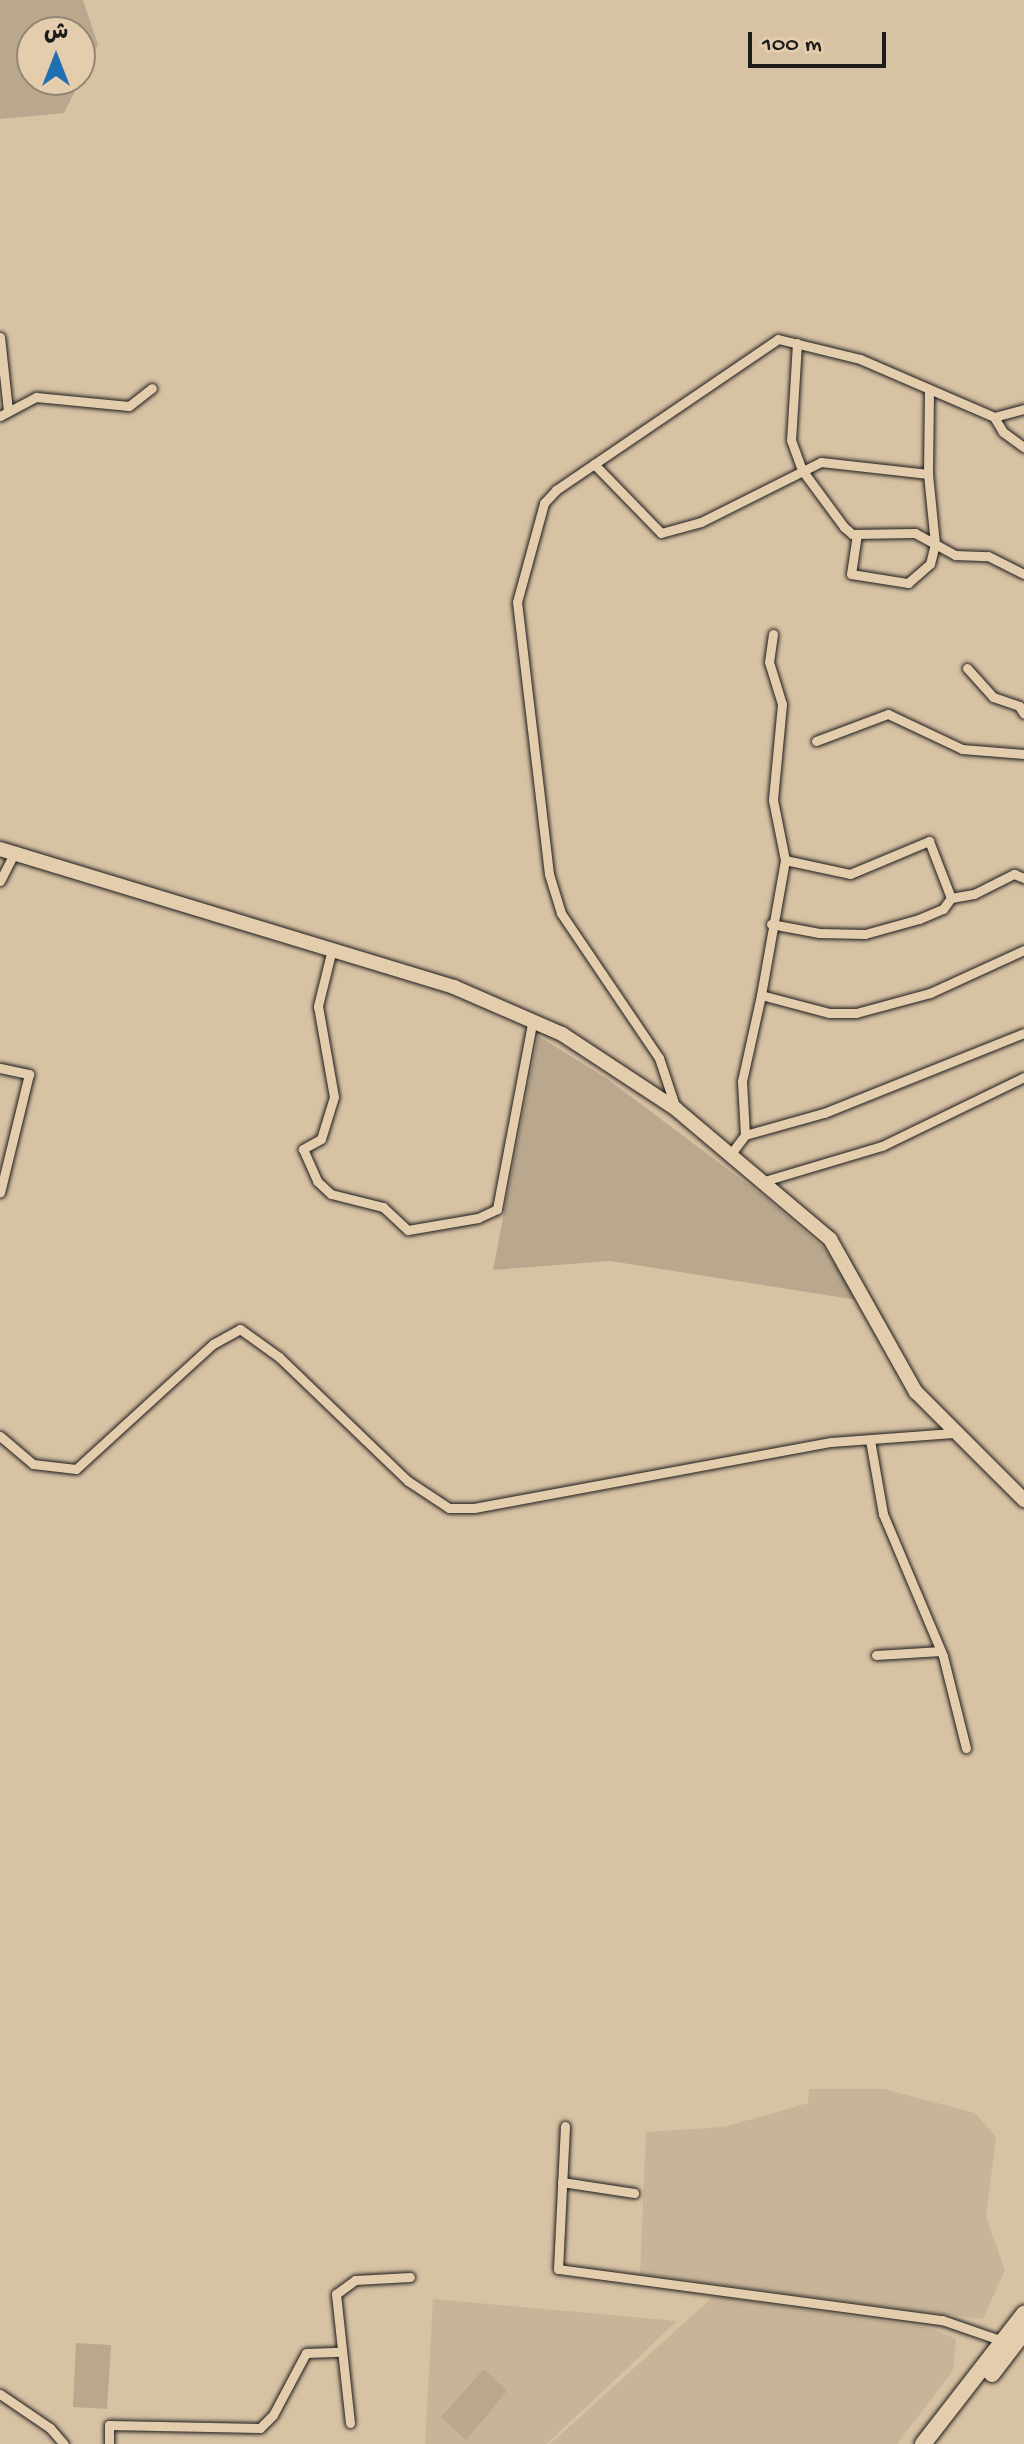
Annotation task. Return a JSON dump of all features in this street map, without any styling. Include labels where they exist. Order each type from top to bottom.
[{"type":"highway","points":[[923,2444],[1024,2314]]},
{"type":"highway","points":[[936,2444],[1024,2332]]},
{"type":"main road","points":[[7,850],[454,987],[533,1019],[676,1109],[830,1239],[916,1392],[953,1433],[1024,1500]]},
{"type":"street","points":[[0,337],[4,414],[36,397],[129,406],[152,388]]},
{"type":"street","points":[[676,1109],[659,1058],[561,913],[549,874],[517,602],[544,503],[594,464],[778,339],[860,359],[994,417],[1003,432],[1024,447]]},
{"type":"street","points":[[797,343],[791,440],[802,470],[844,527],[857,534],[889,530],[915,533],[955,555],[988,556],[1024,574]]},
{"type":"street","points":[[857,534],[851,574],[866,579],[908,583],[930,564],[935,544],[928,474],[929,389]]},
{"type":"street","points":[[994,417],[1024,409]]},
{"type":"street","points":[[594,464],[661,533],[701,522],[802,470],[834,462],[928,474]]},
{"type":"street","points":[[745,1135],[742,1081],[785,860],[773,800],[782,704],[769,662],[773,634]]},
{"type":"street","points":[[967,668],[993,697],[1019,706],[1024,714]]},
{"type":"street","points":[[816,741],[888,714],[962,749],[1024,754]]},
{"type":"street","points":[[785,860],[850,874],[929,841],[951,898]]},
{"type":"street","points":[[0,881],[7,850]]},
{"type":"street","points":[[771,924],[819,933],[865,934],[943,909],[951,898],[974,894],[1014,874],[1024,878]]},
{"type":"street","points":[[332,949],[318,1006],[334,1097],[321,1139],[303,1149],[317,1181],[331,1194],[383,1207],[408,1230],[478,1218],[497,1209],[533,1019]]},
{"type":"street","points":[[761,995],[829,1013],[856,1013],[930,993],[1024,950]]},
{"type":"street","points":[[730,1155],[745,1135],[824,1113],[1024,1033]]},
{"type":"street","points":[[0,1068],[29,1074],[2,1167],[0,1193]]},
{"type":"street","points":[[760,1182],[882,1146],[1024,1077]]},
{"type":"street","points":[[0,1436],[33,1464],[76,1469],[213,1344],[240,1329],[279,1357],[408,1481],[449,1508],[474,1508],[752,1455],[953,1433]]},
{"type":"street","points":[[870,1440],[883,1514],[941,1651],[966,1748]]},
{"type":"street","points":[[876,1655],[941,1651]]},
{"type":"street","points":[[565,2126],[558,2269],[942,2320],[1003,2341]]},
{"type":"street","points":[[562,2182],[634,2193]]},
{"type":"street","points":[[350,2423],[336,2294],[344,2284],[410,2277]]},
{"type":"street","points":[[109,2444],[109,2425],[260,2428],[273,2415],[306,2353],[340,2352]]},
{"type":"street","points":[[0,2394],[50,2428],[64,2444]]},
{"type":"shaded area","points":[[0,0],[83,0],[88,16],[16,16],[16,96],[72,96],[64,113],[0,119]]},
{"type":"shaded area","points":[[538,1036],[606,1078],[766,1198],[825,1249],[858,1300],[610,1261],[493,1270]]},
{"type":"shaded area","points":[[809,2089],[884,2089],[975,2113],[996,2137],[986,2217],[1005,2270],[983,2319],[640,2274],[646,2132],[724,2127],[808,2103]]},
{"type":"shaded area","points":[[714,2296],[930,2328],[956,2339],[953,2371],[897,2444],[550,2444]]},
{"type":"shaded area","points":[[433,2299],[677,2321],[547,2444],[425,2444]]},
{"type":"shaded area","points":[[76,2343],[111,2345],[107,2409],[73,2407]]},
{"type":"shaded area","points":[[484,2369],[507,2391],[466,2440],[441,2417]]}]
